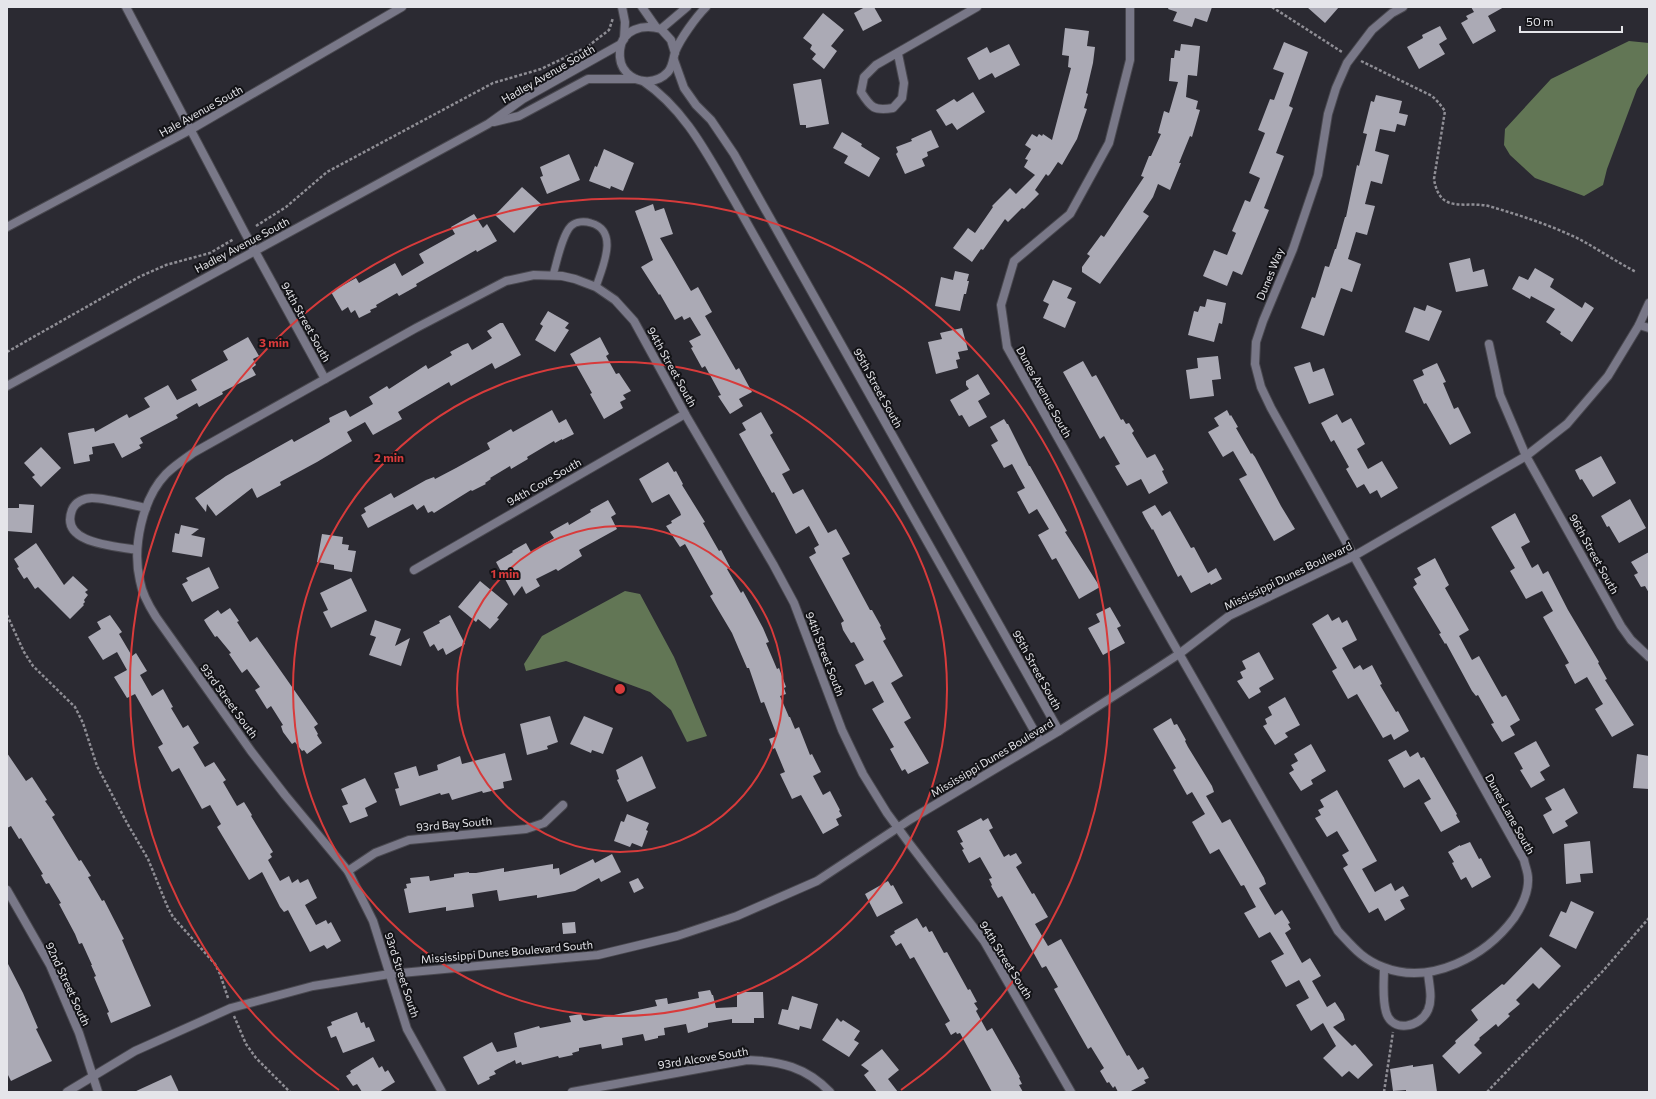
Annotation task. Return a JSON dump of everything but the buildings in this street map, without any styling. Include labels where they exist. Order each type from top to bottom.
[{"type":"street","name":"94th Street South","points":[[126,7],[190,130],[325,379],[506,280],[534,275],[552,275],[575,279],[596,287],[615,300],[634,321],[685,414],[773,564],[794,603],[842,730],[863,774],[898,828],[984,941],[1071,1092]]},
{"type":"street","name":"Hale Avenue South","points":[[7,227],[190,130],[402,7]]},
{"type":"street","points":[[622,7],[625,22],[620,58],[622,65],[630,76],[640,80],[667,100],[697,136],[1040,741]]},
{"type":"street","points":[[642,7],[671,40],[674,56]]},
{"type":"street","points":[[622,42],[627,34],[638,28],[644,26],[659,28],[687,7]]},
{"type":"street","points":[[640,80],[656,80],[668,72],[674,56],[698,15],[706,7]]},
{"type":"street","points":[[898,54],[904,83],[902,98],[893,108],[879,110],[868,103],[861,92],[864,77],[876,65],[898,54],[977,7]]},
{"type":"street","name":"Dunes Avenue South","points":[[1130,7],[1130,60],[1109,143],[1070,214],[1014,261],[1001,305],[1006,348],[1179,654]]},
{"type":"street","name":"Dunes Way","points":[[1354,556],[1271,408],[1261,386],[1255,364],[1256,342],[1263,321],[1293,249],[1318,175],[1328,114],[1336,88],[1347,63],[1379,23],[1403,7]]},
{"type":"street","name":"Hadley Avenue South","points":[[7,386],[488,124],[523,99],[622,42]]},
{"type":"street","name":"95th Street South","points":[[674,56],[684,88],[696,105],[711,120],[734,154],[1059,731]]},
{"type":"street","name":"Hadley Avenue South","points":[[488,124],[519,116],[588,79],[621,78],[640,80]]},
{"type":"street","name":"Mississippi Dunes Boulevard","points":[[816,881],[898,828],[1040,741],[1059,731],[1179,654],[1229,616],[1354,556],[1526,456],[1567,424],[1608,376],[1639,324],[1649,303]]},
{"type":"street","points":[[1639,324],[1649,328]]},
{"type":"street","name":"96th Street South","points":[[1489,344],[1500,395],[1526,456],[1621,626],[1631,640],[1649,657]]},
{"type":"street","name":"93rd Street South","points":[[325,379],[211,442],[178,464],[165,475],[157,486],[146,508],[140,530],[137,550],[140,581],[148,605],[251,751],[285,795],[348,871],[373,921],[407,1029],[442,1092]]},
{"type":"street","name":"94th Cove South","points":[[414,570],[685,414]]},
{"type":"street","points":[[137,550],[85,540],[75,532],[70,522],[72,509],[81,499],[92,498],[146,508]]},
{"type":"street","name":"Dunes Lane South","points":[[1179,654],[1338,931],[1364,959],[1384,968],[1406,972],[1428,972],[1468,959],[1504,931],[1525,898],[1528,878],[1524,860],[1354,556]]},
{"type":"street","name":"93rd Bay South","points":[[348,871],[375,853],[409,840],[526,829],[544,823],[564,806]]},
{"type":"street","name":"Mississippi Dunes Boulevard South","points":[[67,1092],[135,1051],[232,1008],[313,986],[390,974],[598,955],[677,936],[730,919],[816,881]]},
{"type":"street","name":"92nd Street South","points":[[7,890],[50,965],[79,1033],[98,1092]]},
{"type":"street","points":[[1384,968],[1384,1004],[1391,1022],[1398,1026],[1411,1025],[1421,1020],[1428,1010],[1430,997],[1428,972]]},
{"type":"street","name":"93rd Alcove South","points":[[572,1092],[747,1060],[772,1061],[796,1068],[813,1077],[830,1092]]},
{"type":"lane","points":[[552,275],[566,236],[572,226],[584,221],[597,225],[606,235],[608,244],[596,287]]},
{"type":"path","points":[[1272,7],[1351,57],[1432,96],[1439,103],[1445,111],[1434,180],[1436,190],[1443,199],[1452,204],[1490,206],[1558,229],[1582,240],[1611,259],[1636,272]]},
{"type":"path","points":[[256,226],[286,207],[327,172],[493,83],[541,69],[587,47],[609,30],[614,16]]},
{"type":"path","points":[[7,352],[139,278],[166,265],[210,253],[234,238]]},
{"type":"path","points":[[7,615],[24,652],[33,666],[75,707],[83,723],[97,766],[148,859],[168,908],[173,917],[215,964],[227,994]]},
{"type":"path","points":[[1487,1092],[1602,972],[1649,918]]},
{"type":"path","points":[[236,1022],[246,1044],[256,1058],[290,1092]]},
{"type":"path","points":[[1384,1092],[1395,1024]]},
{"type":"shaded area","points":[[1629,41],[1649,43],[1649,72],[1637,89],[1607,169],[1603,185],[1584,196],[1535,178],[1510,155],[1504,145],[1505,129],[1551,79]]},
{"type":"shaded area","points":[[625,591],[640,594],[674,657],[707,736],[687,742],[671,710],[650,692],[566,661],[526,671],[524,664],[542,636]]}]
